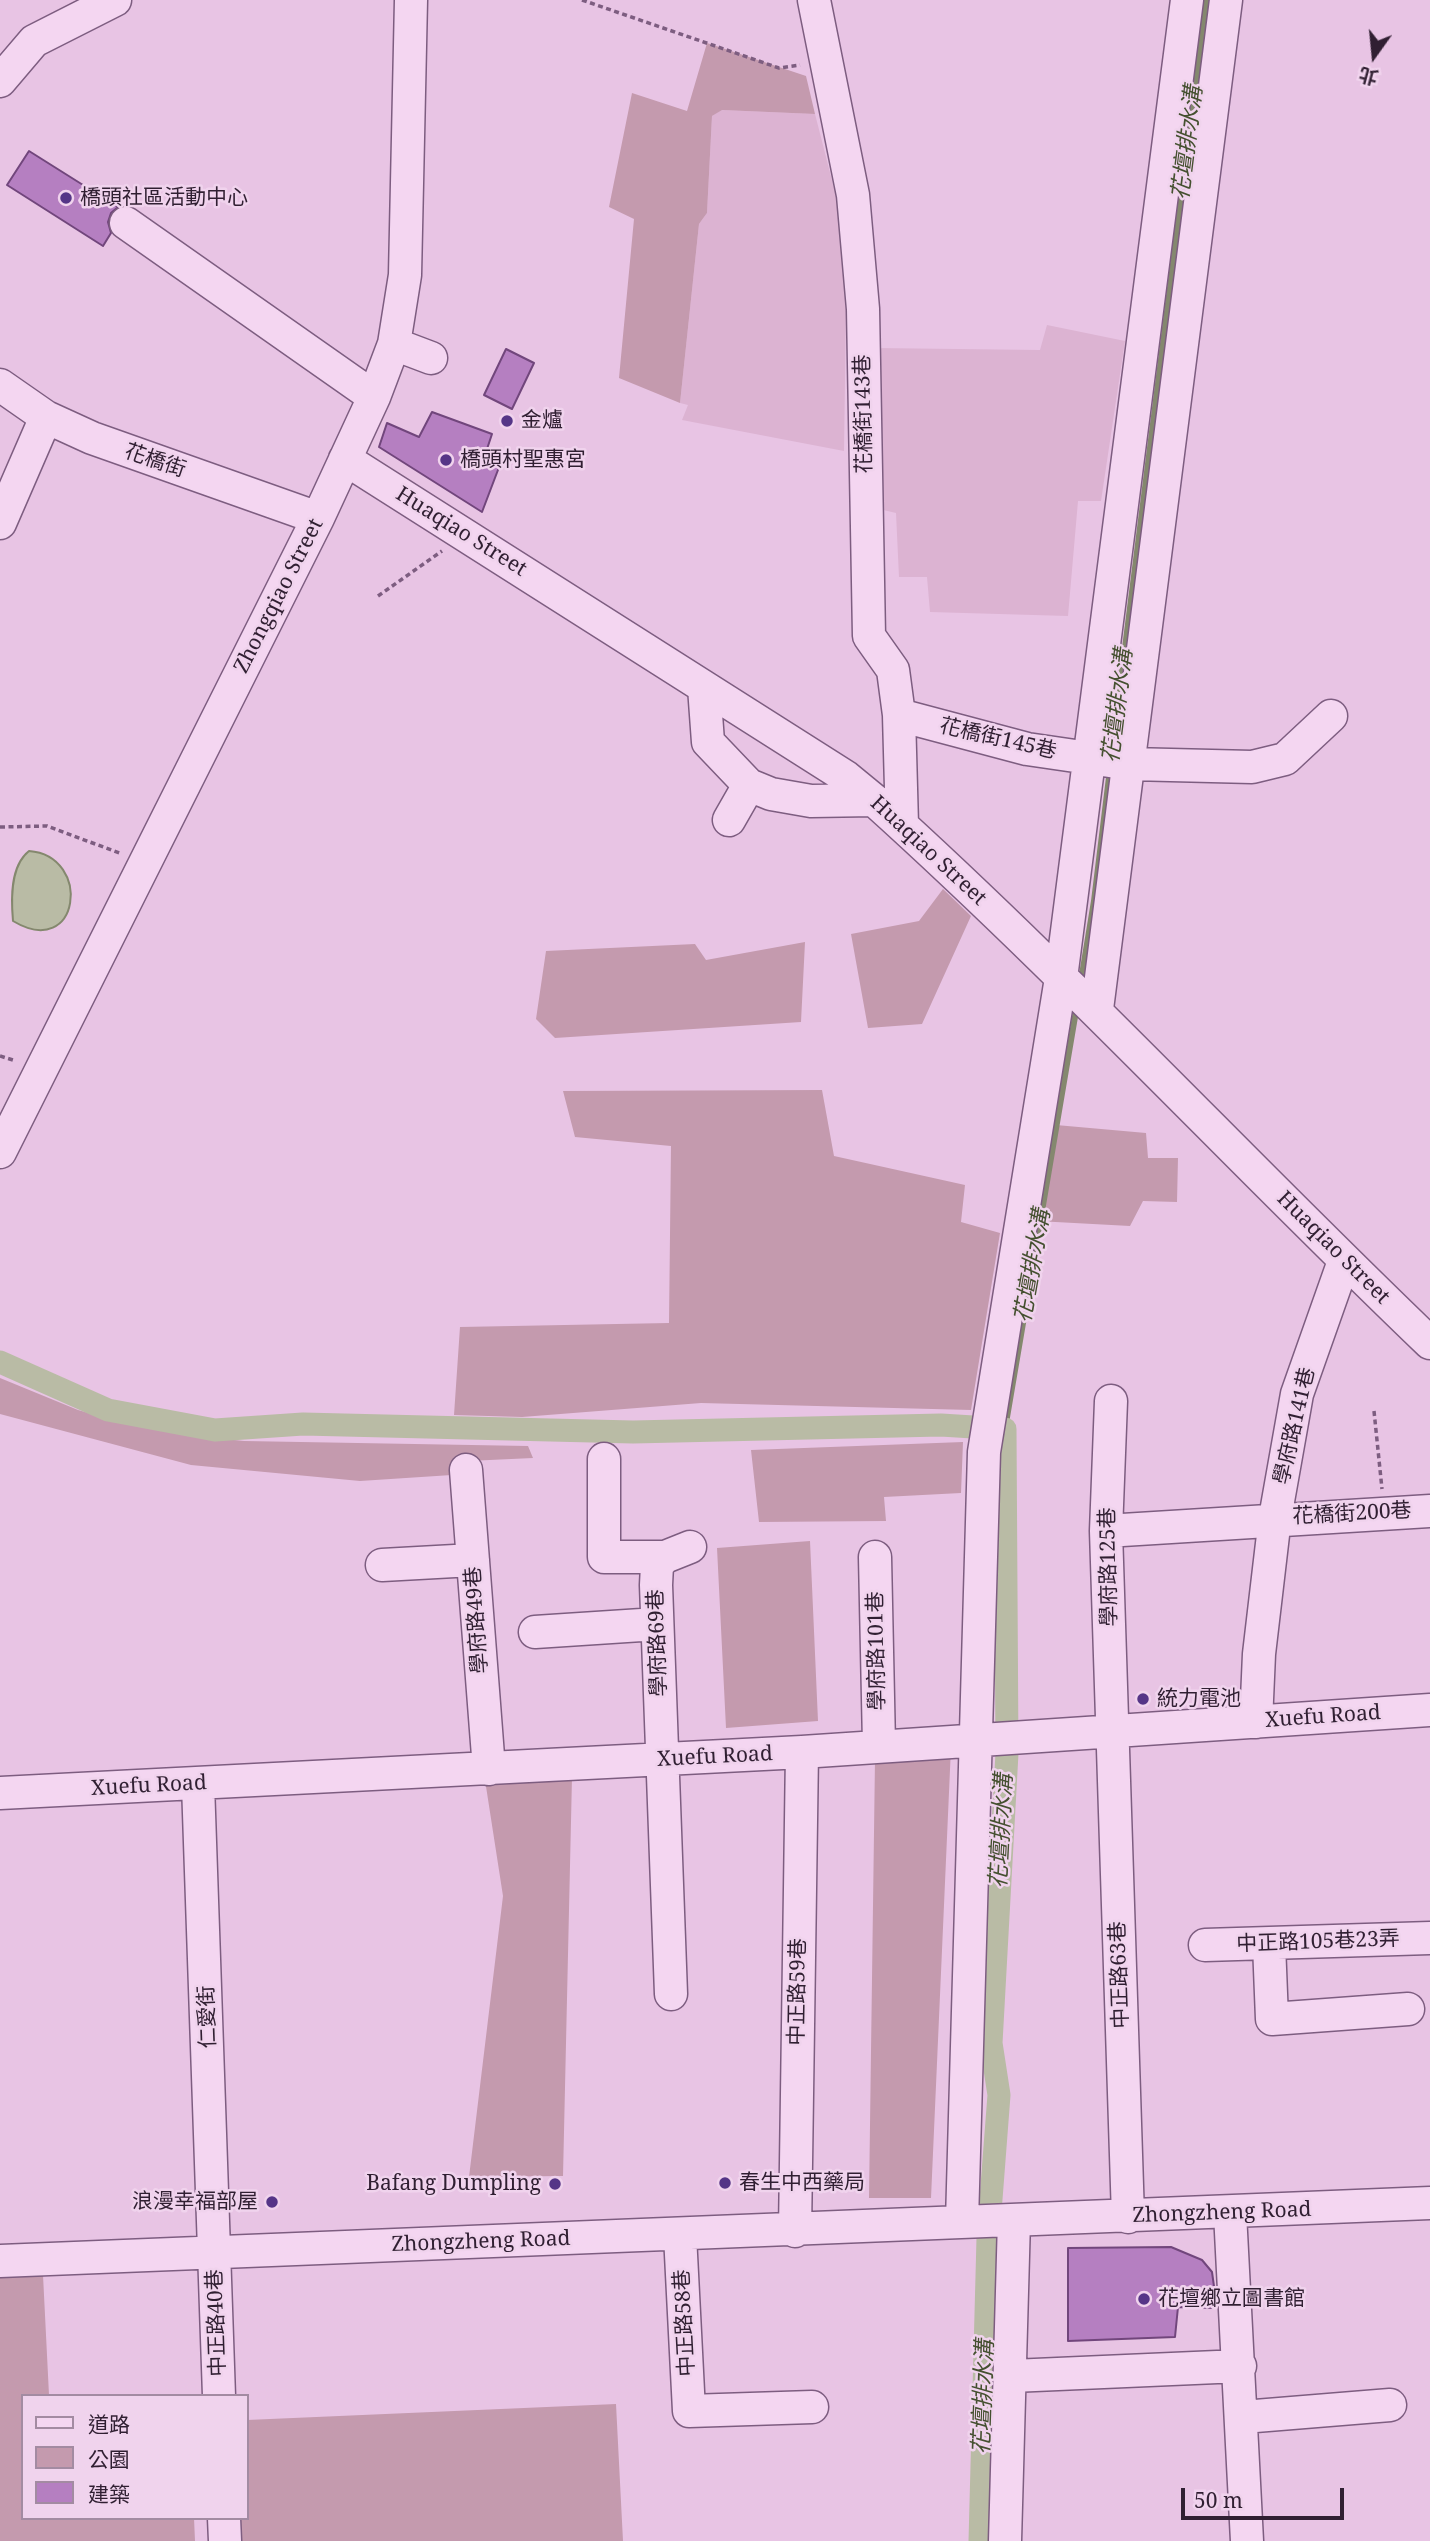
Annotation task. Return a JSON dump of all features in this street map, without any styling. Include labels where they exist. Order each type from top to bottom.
[{"type":"street","points":[[0,81],[34,41],[115,0]]},
{"type":"street","name":"Zhongqiao Street","points":[[0,1152],[318,519],[374,397],[394,344],[405,275],[411,0]]},
{"type":"street","name":"花橋街143巷","points":[[814,0],[853,195],[863,309],[869,636],[893,670],[899,715],[902,825]]},
{"type":"street","points":[[962,2221],[996,1739],[985,1452],[1061,978],[1186,12],[1224,14],[1097,1009]]},
{"type":"street","points":[[126,223],[374,397]]},
{"type":"street","points":[[394,344],[431,358]]},
{"type":"street","name":"花橋街","points":[[0,385],[46,417],[92,438],[318,519]]},
{"type":"street","points":[[0,523],[46,417]]},
{"type":"street","name":"Huaqiao Street","points":[[345,459],[846,777],[902,825],[1061,978],[1097,1009],[1344,1261],[1430,1343]]},
{"type":"street","points":[[704,687],[708,742],[749,785],[771,794],[811,802],[874,800]]},
{"type":"street","name":"花橋街145巷","points":[[899,715],[1027,750],[1130,764],[1252,768],[1285,759],[1331,716]]},
{"type":"street","points":[[729,820],[749,785]]},
{"type":"street","name":"學府路141巷","points":[[1255,1722],[1259,1654],[1275,1518],[1297,1394],[1344,1261]]},
{"type":"street","name":"學府路125巷","points":[[1111,1401],[1106,1531],[1112,1732]]},
{"type":"street","name":"學府路69巷","points":[[604,1459],[604,1557],[678,1552],[657,1564],[661,1760],[671,1994]]},
{"type":"street","name":"學府路49巷","points":[[466,1470],[489,1769]]},
{"type":"street","name":"花橋街200巷","points":[[1106,1531],[1275,1518],[1430,1511]]},
{"type":"street","name":"學府路101巷","points":[[875,1557],[879,1745]]},
{"type":"street","points":[[382,1565],[473,1560]]},
{"type":"street","points":[[535,1632],[657,1624]]},
{"type":"street","name":"Xuefu Road","points":[[0,1793],[802,1752],[1430,1710]]},
{"type":"street","name":"中正路63巷","points":[[1112,1732],[1128,2217]]},
{"type":"street","name":"中正路59巷","points":[[795,2231],[802,1752]]},
{"type":"street","name":"仁愛街","points":[[198,1784],[214,2251]]},
{"type":"street","name":"中正路105巷23弄","points":[[1205,1945],[1430,1938]]},
{"type":"street","points":[[1269,1944],[1272,2019],[1408,2009]]},
{"type":"street","name":"Zhongzheng Road","points":[[0,2261],[795,2231],[962,2221],[1128,2217],[1430,2203]]},
{"type":"street","points":[[1230,2213],[1243,2417],[1247,2541]]},
{"type":"street","points":[[1005,2541],[1012,2376],[1014,2220]]},
{"type":"street","name":"中正路58巷","points":[[680,2235],[689,2411],[812,2407]]},
{"type":"street","name":"中正路40巷","points":[[214,2251],[219,2394]]},
{"type":"street","points":[[1012,2376],[1240,2366]]},
{"type":"street","points":[[1243,2417],[1390,2405]]},
{"type":"street","points":[[224,2520],[225,2541]]},
{"type":"path","points":[[582,0],[779,68],[826,60]]},
{"type":"path","points":[[378,596],[465,535]]},
{"type":"path","points":[[0,827],[47,826],[144,862]]},
{"type":"path","points":[[1374,1411],[1384,1512]]},
{"type":"shaded area","points":[[721,110],[815,114],[847,239],[844,451],[682,420],[688,405],[680,403],[699,224],[707,213],[712,116]]},
{"type":"shaded area","points":[[1047,325],[1125,341],[1101,501],[1078,501],[1068,616],[930,612],[927,577],[899,577],[896,513],[879,509],[875,348],[1040,350]]},
{"type":"shaded area","points":[[29,851],[49,857],[63,870],[70,886],[70,903],[64,918],[53,928],[36,930],[13,921],[12,893],[15,874],[18,865]]},
{"type":"green space","points":[[707,43],[806,76],[815,114],[722,110],[712,116],[707,213],[699,224],[680,403],[619,378],[634,219],[609,207],[632,93],[687,111]]},
{"type":"green space","points":[[943,889],[971,916],[922,1024],[868,1028],[851,934],[919,921]]},
{"type":"green space","points":[[805,942],[801,1022],[555,1038],[536,1019],[546,951],[695,944],[706,960]]},
{"type":"green space","points":[[822,1090],[834,1156],[965,1185],[961,1222],[1000,1233],[971,1410],[701,1403],[522,1417],[454,1415],[460,1327],[669,1323],[671,1146],[575,1137],[563,1091]]},
{"type":"green space","points":[[1056,1125],[1146,1133],[1148,1158],[1178,1158],[1177,1202],[1143,1201],[1130,1226],[1037,1221]]},
{"type":"green space","points":[[0,1378],[78,1410],[122,1422],[205,1437],[244,1441],[528,1446],[533,1458],[468,1461],[467,1474],[360,1481],[191,1465],[0,1414]]},
{"type":"green space","points":[[963,1442],[961,1493],[884,1497],[886,1521],[759,1522],[751,1450]]},
{"type":"green space","points":[[810,1541],[818,1721],[726,1728],[717,1548]]},
{"type":"green space","points":[[951,1747],[931,2198],[869,2198],[875,1759]]},
{"type":"green space","points":[[572,1777],[563,2176],[469,2177],[503,1896],[485,1780]]},
{"type":"green space","points":[[43,2275],[49,2394],[21,2394],[21,2520],[194,2520],[195,2541],[0,2541],[0,2276]]},
{"type":"green space","points":[[616,2404],[623,2541],[230,2541],[229,2520],[248,2520],[248,2420]]},
{"type":"building","name":"橋頭社區活動中心","points":[[29,151],[118,207],[111,213],[108,222],[111,233],[103,246],[7,185]]},
{"type":"building","points":[[506,349],[534,363],[512,409],[484,395]]},
{"type":"building","name":"橋頭村聖惠宮","points":[[432,412],[492,434],[484,458],[501,462],[482,512],[379,447],[387,423],[419,437]]},
{"type":"building","name":"花壇鄉立圖書館","points":[[1171,2247],[1202,2260],[1212,2272],[1217,2308],[1178,2307],[1175,2337],[1068,2341],[1068,2248]]},
{"type":"waterway","name":"花壇排水溝","points":[[1112,752],[1206,0]]},
{"type":"waterway","name":"花壇排水溝","points":[[1081,981],[1110,769]]},
{"type":"waterway","name":"花壇排水溝","points":[[1005,1429],[1077,1005]]},
{"type":"waterway","name":"花壇排水溝","points":[[0,1362],[108,1410],[215,1430],[303,1424],[633,1432],[941,1425],[1005,1429],[1007,1753],[991,2043],[999,2095],[988,2238],[980,2541]]},
{"type":"place","name":"橋頭社區活動中心","points":[[66,198]]},
{"type":"place","name":"金爐","points":[[507,421]]},
{"type":"place","name":"橋頭村聖惠宮","points":[[446,460]]},
{"type":"place","name":"統力電池","points":[[1143,1699]]},
{"type":"place","name":"春生中西藥局","points":[[725,2183]]},
{"type":"place","name":"Bafang Dumpling","points":[[555,2184]]},
{"type":"place","name":"浪漫幸福部屋","points":[[272,2202]]},
{"type":"place","name":"花壇鄉立圖書館","points":[[1144,2299]]}]
